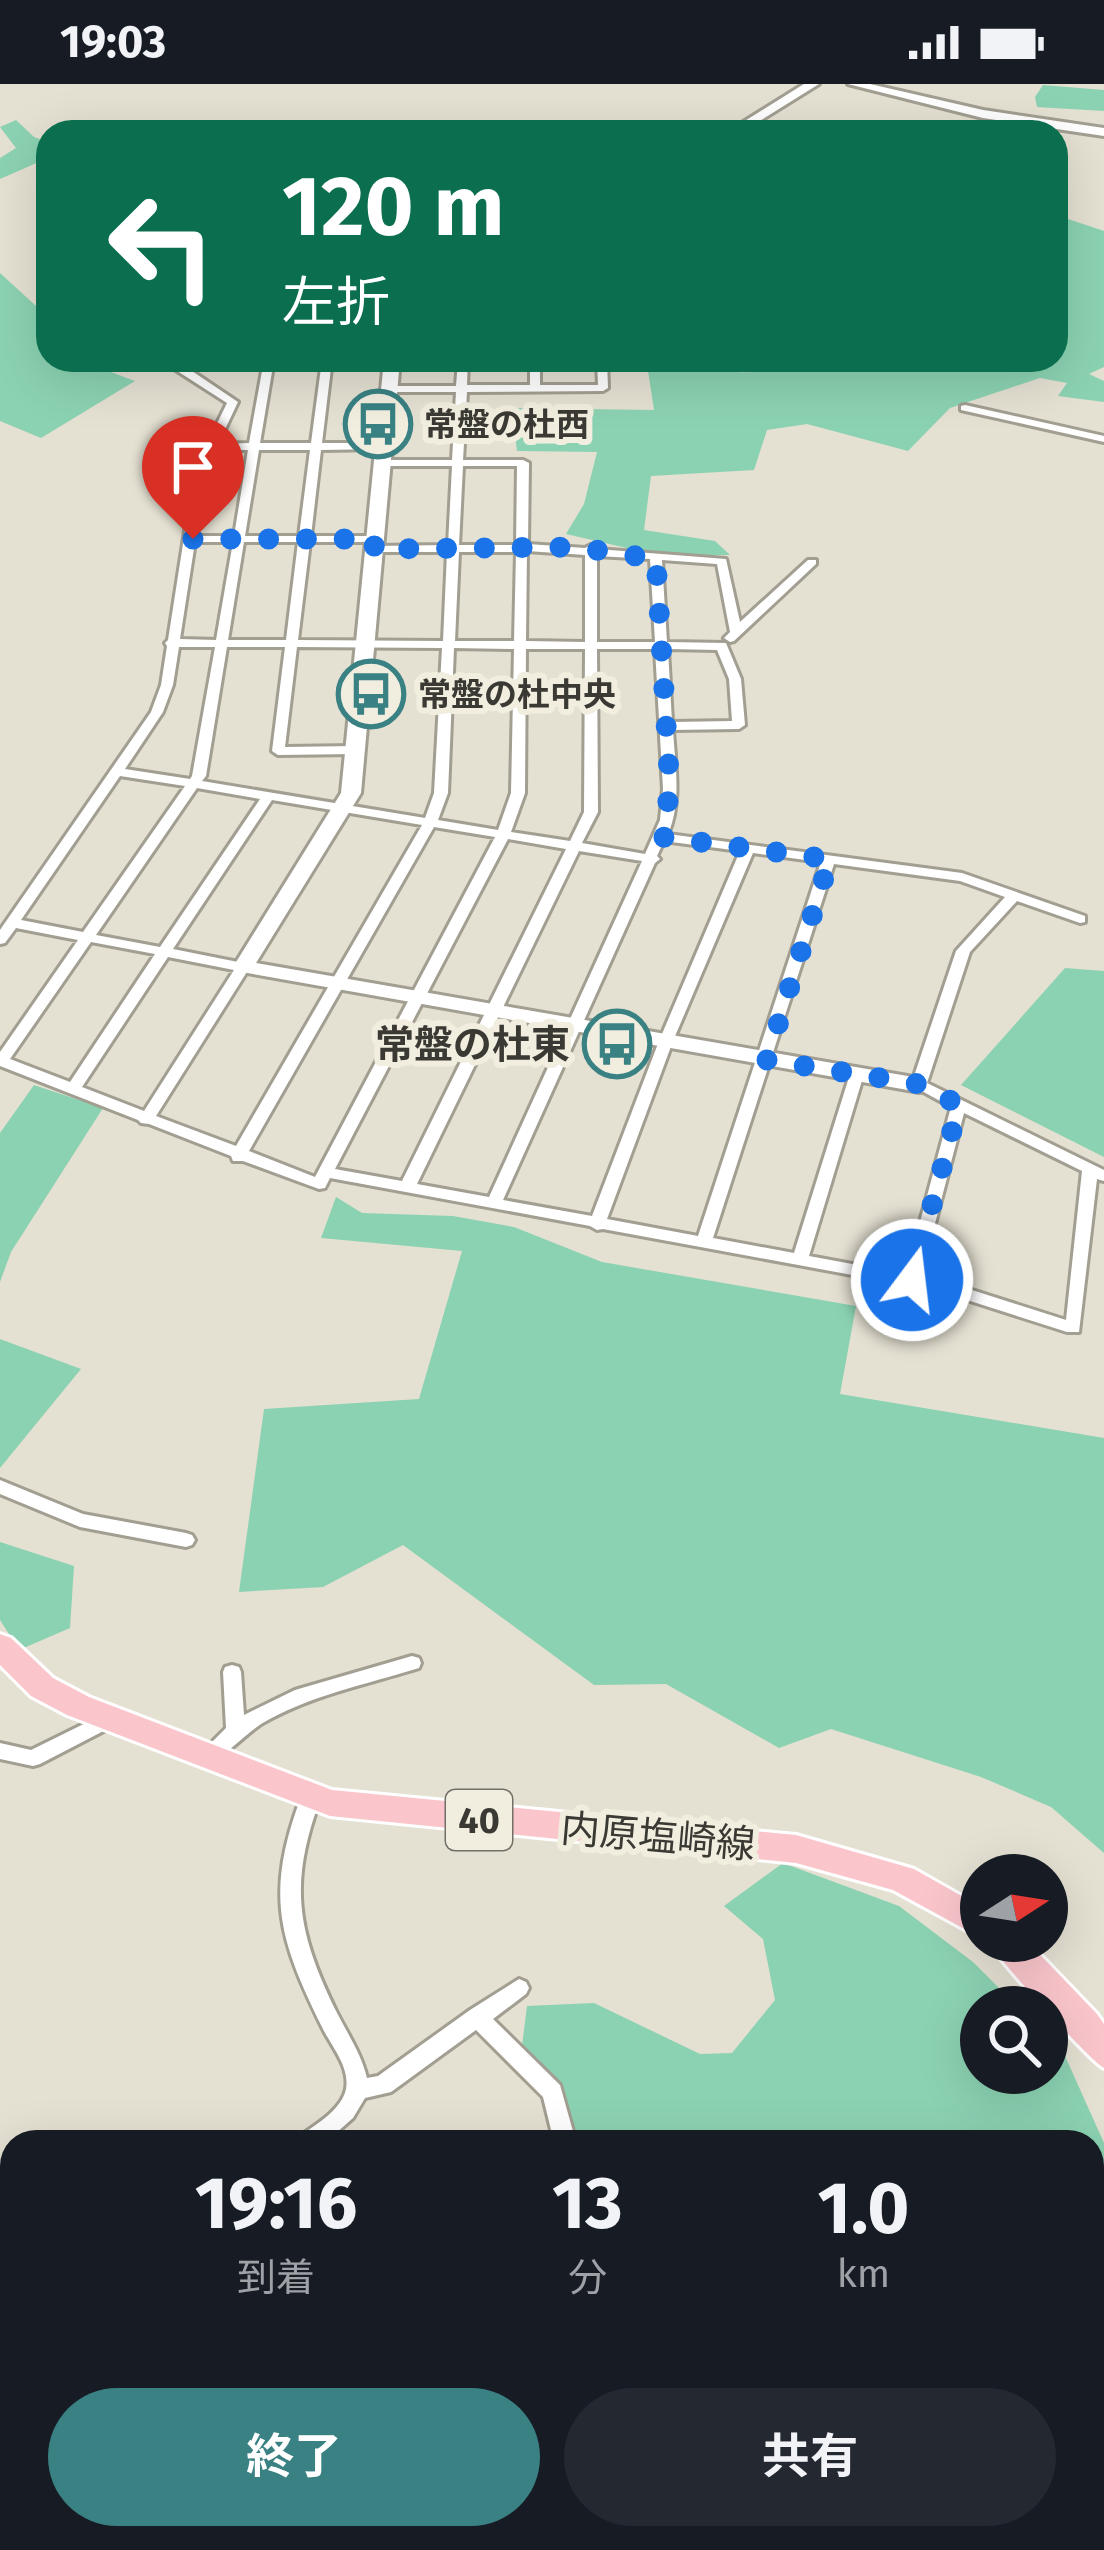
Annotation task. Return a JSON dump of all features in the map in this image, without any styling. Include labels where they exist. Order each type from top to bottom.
[{"type":"main road","name":"内原塩崎線","points":[[0,1646],[42,1687],[108,1720],[311,1797],[362,1810],[796,1849],[902,1879],[960,1912]]},
{"type":"main road","points":[[1025,1962],[1085,2025],[1104,2053]]},
{"type":"street","points":[[753,120],[813,84]]},
{"type":"street","points":[[854,84],[1023,120]]},
{"type":"street","points":[[1068,127],[1104,132]]},
{"type":"street","points":[[0,940],[62,843],[157,712],[208,447],[233,402],[186,372]]},
{"type":"street","points":[[208,447],[255,446],[316,447],[458,463],[523,463],[518,793],[503,835],[319,1184],[0,1061],[194,784],[255,446],[267,372]]},
{"type":"street","points":[[325,372],[278,751],[356,750]]},
{"type":"street","points":[[146,1120],[351,793],[391,372]]},
{"type":"street","points":[[238,1156],[334,982],[430,823],[443,782],[462,372]]},
{"type":"street","points":[[535,388],[536,372]]},
{"type":"street","points":[[389,389],[603,388],[602,372]]},
{"type":"street","points":[[965,408],[1104,439]]},
{"type":"street","points":[[193,539],[591,548],[656,559],[722,561],[736,632]]},
{"type":"street","points":[[407,1188],[578,847],[591,812],[595,779],[591,548]]},
{"type":"street","points":[[493,1205],[662,837],[670,789],[656,559]]},
{"type":"street","points":[[170,643],[722,646],[812,562]]},
{"type":"street","points":[[667,726],[739,725],[734,679],[722,646]]},
{"type":"street","points":[[116,771],[653,859]]},
{"type":"street","points":[[72,1090],[268,796]]},
{"type":"street","points":[[662,837],[962,877],[1080,919]]},
{"type":"street","points":[[597,1225],[666,1041],[749,848]]},
{"type":"street","points":[[703,1244],[830,859]]},
{"type":"street","points":[[919,1084],[963,951],[1012,898]]},
{"type":"street","points":[[14,923],[919,1084],[1097,1172],[1073,1328],[912,1280],[324,1172]]},
{"type":"street","points":[[800,1259],[857,1074]]},
{"type":"street","points":[[912,1280],[959,1105]]},
{"type":"street","points":[[0,1487],[80,1520],[186,1540]]},
{"type":"street","points":[[207,1757],[235,1726],[312,1693],[412,1663]]},
{"type":"street","points":[[232,1672],[235,1726]]},
{"type":"street","points":[[0,1751],[33,1758],[108,1720]]},
{"type":"street","points":[[311,1797],[290,1847],[290,1908],[308,1977],[354,2068],[358,2089],[348,2109],[323,2130]]},
{"type":"street","points":[[358,2089],[383,2085],[519,1988]]},
{"type":"street","points":[[477,2017],[552,2092],[562,2130]]},
{"type":"green space","points":[[1043,85],[1104,90],[1104,111],[1037,107],[1035,97]]},
{"type":"green space","points":[[16,120],[36,138],[36,163],[0,179],[0,158],[16,148],[0,127]]},
{"type":"green space","points":[[1068,219],[1104,231],[1104,367],[1089,374],[1104,381],[1104,402],[1058,396],[1067,383],[1040,378],[950,408],[908,451],[807,424],[767,430],[754,470],[651,476],[644,530],[715,541],[730,555],[657,555],[566,534],[584,504],[597,452],[517,451],[515,434],[493,431],[500,408],[654,410],[648,372],[1068,372]]},
{"type":"green space","points":[[0,273],[36,306],[36,372],[111,372],[135,381],[41,438],[0,421]]},
{"type":"green space","points":[[1065,968],[1104,971],[1104,1157],[961,1085]]},
{"type":"green space","points":[[34,1085],[103,1108],[11,1252],[0,1282],[0,1133]]},
{"type":"green space","points":[[336,1197],[362,1213],[453,1216],[514,1227],[602,1262],[856,1306],[840,1394],[1104,1438],[1104,1853],[1051,1807],[981,1777],[831,1729],[779,1748],[666,1684],[594,1685],[403,1545],[323,1587],[239,1592],[264,1409],[419,1399],[462,1251],[321,1238]]},
{"type":"green space","points":[[0,1339],[81,1369],[0,1468]]},
{"type":"green space","points":[[0,1542],[74,1566],[70,1628],[19,1650],[0,1620]]},
{"type":"green space","points":[[783,1863],[899,1906],[960,1952],[960,1962],[973,1962],[997,1986],[960,1986],[960,2094],[1068,2094],[1068,2063],[1098,2130],[570,2130],[569,2111],[522,2046],[527,2006],[594,2003],[700,2054],[732,2053],[775,2000],[763,1939],[724,1906]]},
{"type":"place","name":"常盤の杜西","points":[[378,424]]},
{"type":"place","name":"常盤の杜中央","points":[[371,694]]},
{"type":"place","name":"常盤の杜東","points":[[617,1044]]},
{"type":"route","points":[[193,539],[375,539],[374,549],[575,547],[656,559],[670,789],[662,837],[830,859],[767,1060],[919,1084],[959,1105],[912,1280]]}]
